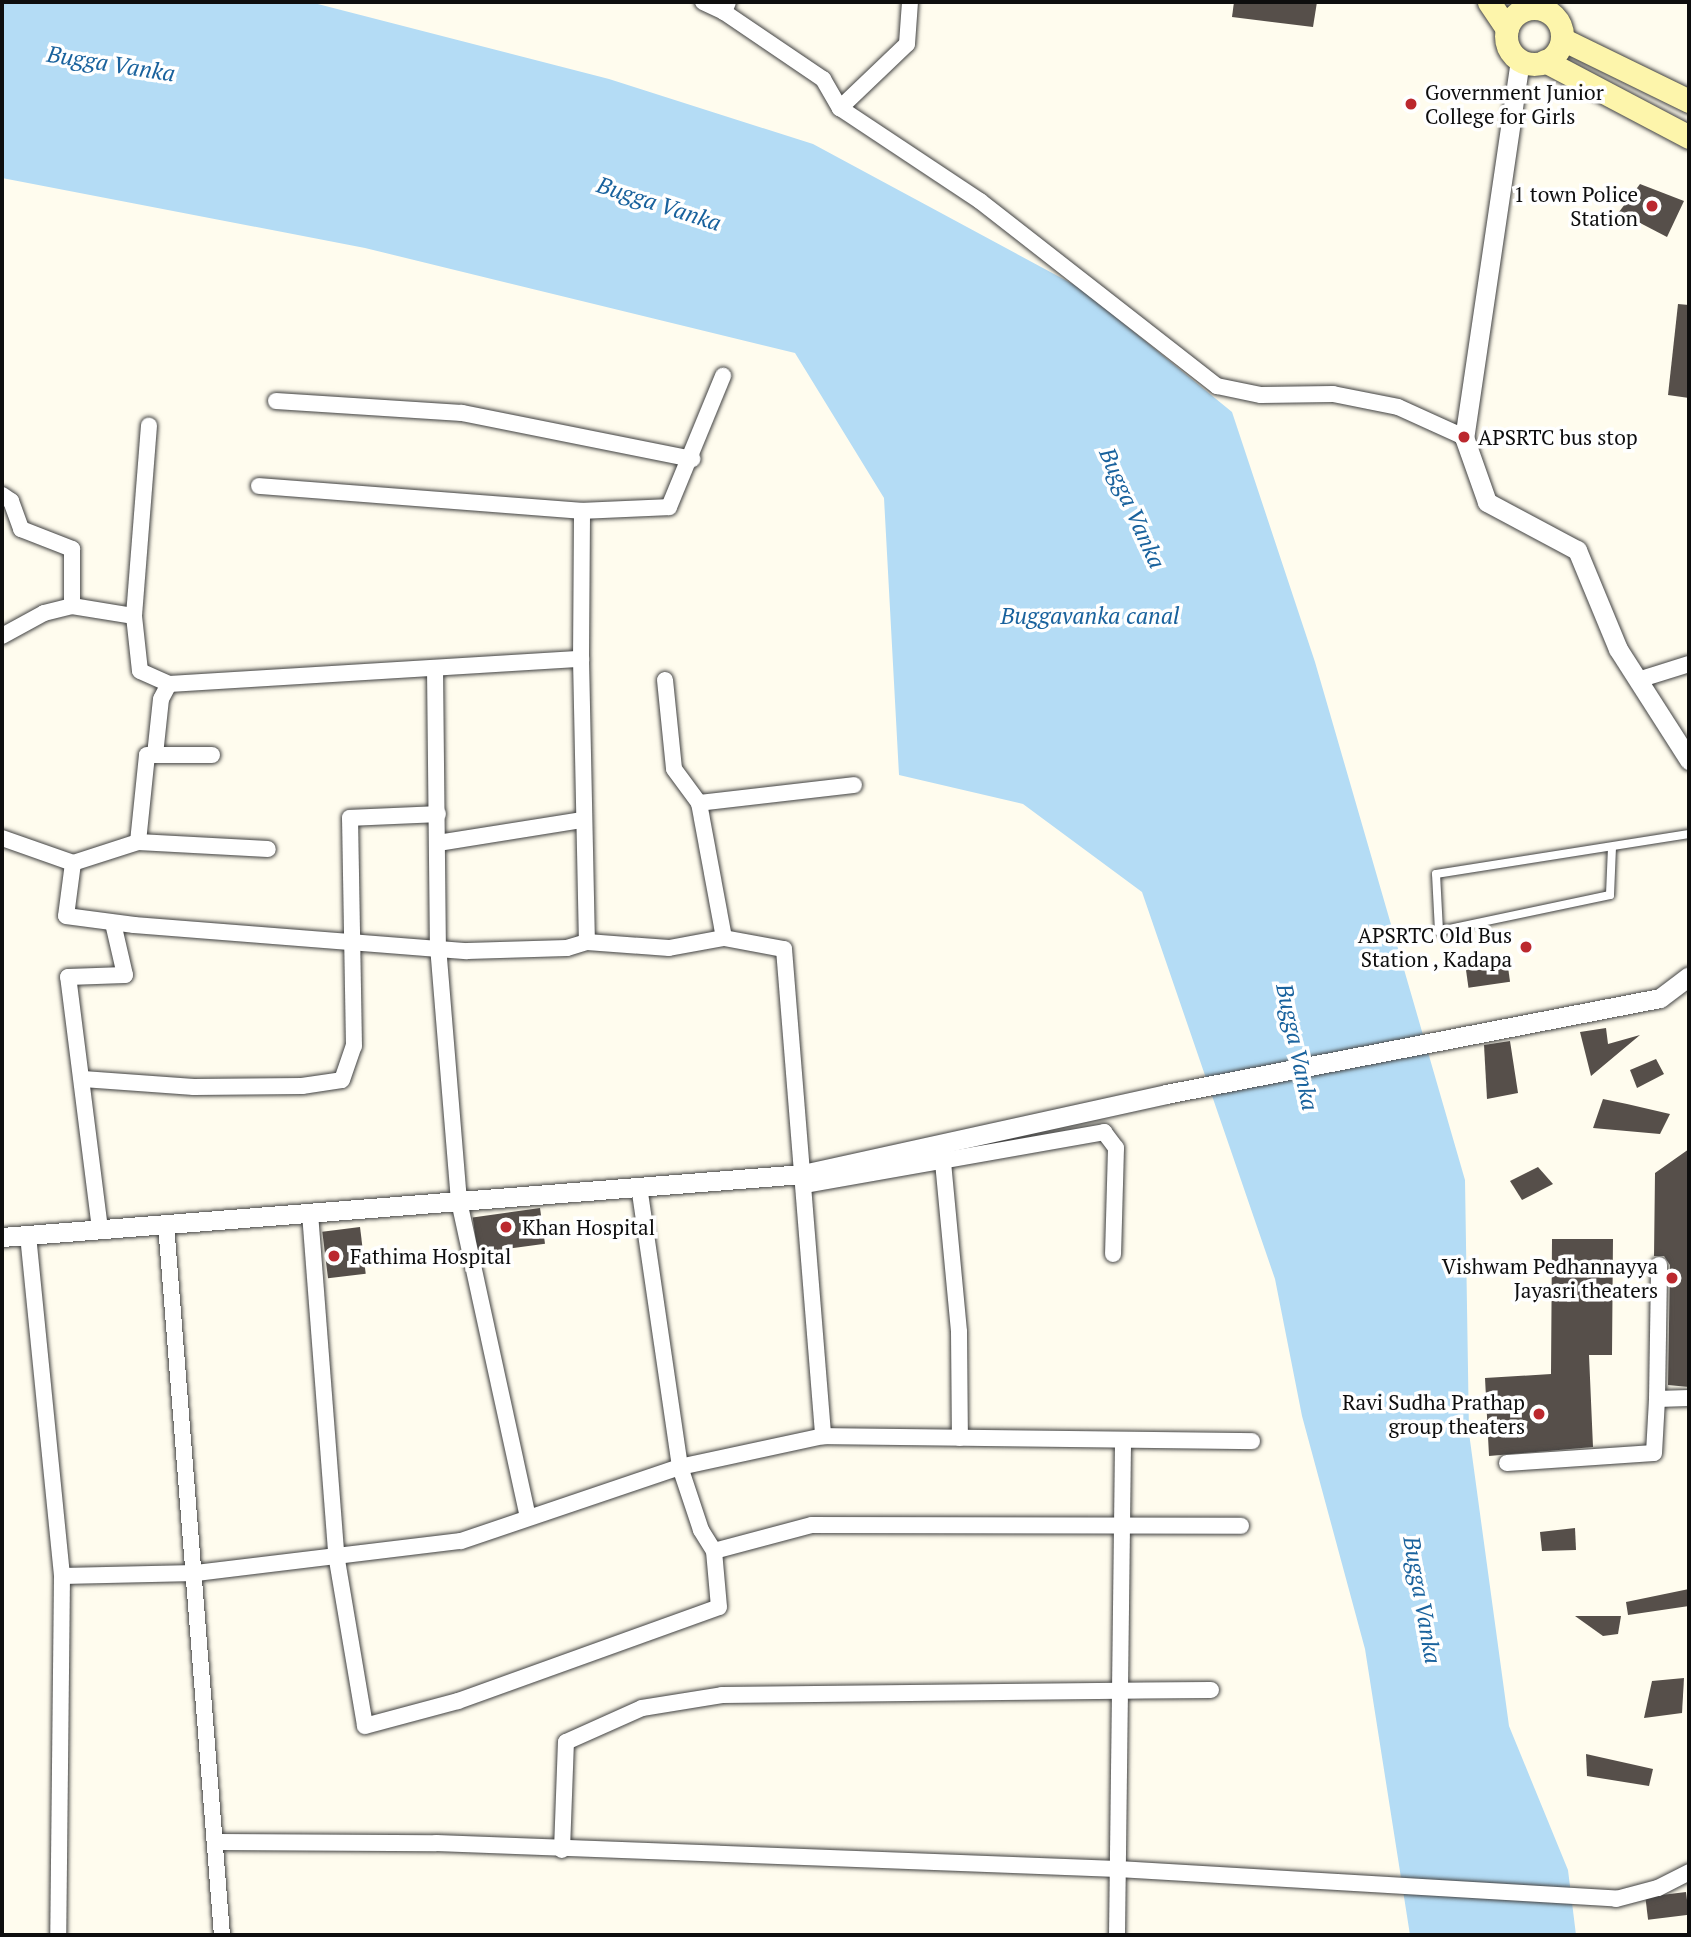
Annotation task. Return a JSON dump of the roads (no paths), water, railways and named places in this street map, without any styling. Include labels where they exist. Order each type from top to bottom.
[{"type":"main road","points":[[1489,2],[1507,29],[1508,46],[1519,63],[1545,61],[1689,137]]},
{"type":"main road","points":[[1507,29],[1516,14],[1532,5],[1552,14],[1562,39],[1689,101]]},
{"type":"main road","points":[[1545,61],[1562,39]]},
{"type":"street","points":[[703,2],[726,7],[823,79],[840,108],[980,201],[1217,386],[1261,395],[1333,394],[1385,405],[1464,437]]},
{"type":"street","points":[[840,108],[907,44],[910,2]]},
{"type":"street","points":[[1519,63],[1464,437],[1487,502],[1577,550],[1618,649],[1689,760]]},
{"type":"street","points":[[259,486],[582,511],[666,510],[692,459],[723,376]]},
{"type":"street","points":[[276,401],[463,413],[692,459]]},
{"type":"street","points":[[149,426],[134,616],[140,671],[169,684],[581,659]]},
{"type":"street","points":[[2,495],[11,501],[21,529],[72,549],[72,606]]},
{"type":"street","points":[[582,511],[581,659],[586,756],[581,820],[587,942]]},
{"type":"street","points":[[2,636],[44,613],[72,606],[134,616]]},
{"type":"street","points":[[1638,680],[1689,664]]},
{"type":"street","points":[[435,668],[438,946],[459,1201],[527,1514]]},
{"type":"street","points":[[665,680],[674,769],[699,803],[724,938]]},
{"type":"street","points":[[155,755],[161,699],[169,684]]},
{"type":"street","points":[[138,842],[147,755],[212,755]]},
{"type":"street","points":[[699,803],[854,785]]},
{"type":"street","points":[[83,1079],[194,1087],[302,1086],[342,1080],[354,1046],[356,943],[350,818],[438,814]]},
{"type":"street","points":[[438,843],[581,820]]},
{"type":"street","points":[[2,838],[73,863],[138,842],[268,849]]},
{"type":"street","points":[[73,863],[66,916],[113,923],[356,943],[492,950],[568,948],[587,942],[669,948],[724,938],[784,949],[823,1436]]},
{"type":"street","points":[[100,1229],[68,977],[125,975],[113,923]]},
{"type":"street","points":[[803,1180],[1166,1094],[1660,998],[1689,976]]},
{"type":"street","points":[[2,1237],[639,1187],[803,1180],[943,1162],[1104,1132],[1116,1148],[1113,1254]]},
{"type":"street","points":[[943,1162],[960,1332],[960,1438]]},
{"type":"street","points":[[310,1213],[337,1560],[365,1726],[458,1701],[719,1607],[714,1551],[701,1530],[680,1467],[639,1187]]},
{"type":"street","points":[[166,1224],[218,1842],[222,1935]]},
{"type":"street","points":[[28,1235],[62,1576],[58,1935]]},
{"type":"street","points":[[1507,1464],[1654,1453],[1659,1265]]},
{"type":"street","points":[[1657,1399],[1689,1398]]},
{"type":"street","points":[[62,1576],[196,1573],[337,1560],[461,1541],[527,1514],[680,1467],[823,1436],[1123,1442],[1252,1441]]},
{"type":"street","points":[[1116,1935],[1123,1692],[1123,1442]]},
{"type":"street","points":[[714,1551],[812,1525],[1241,1526]]},
{"type":"street","points":[[562,1850],[566,1742],[642,1708],[722,1695],[1211,1690]]},
{"type":"street","points":[[218,1842],[562,1850],[1118,1869],[1616,1899],[1689,1872]]},
{"type":"lane","points":[[1612,847],[1609,895],[1438,931],[1436,874],[1689,834]]},
{"type":"water","name":"Buggavanka canal","points":[[2,2],[310,2],[609,79],[813,144],[1080,288],[1232,412],[1315,662],[1465,1180],[1469,1433],[1509,1726],[1568,1870],[1576,1935],[1410,1935],[1365,1649],[1302,1416],[1275,1279],[1142,892],[1023,804],[899,775],[884,498],[795,353],[365,248],[2,178]]},
{"type":"place","name":"Government Junior College for Girls","points":[[1411,104]]},
{"type":"place","name":"1 town Police Station","points":[[1652,206]]},
{"type":"place","name":"APSRTC bus stop","points":[[1464,437]]},
{"type":"place","name":"APSRTC Old Bus Station , Kadapa","points":[[1526,947]]},
{"type":"place","name":"Khan Hospital","points":[[506,1227]]},
{"type":"place","name":"Fathima Hospital","points":[[334,1256]]},
{"type":"place","name":"Vishwam Pedhannayya Jayasri theaters","points":[[1672,1278]]},
{"type":"place","name":"Ravi Sudha Prathap group theaters","points":[[1539,1414]]},
{"type":"water label","name":"Bugga Vanka","points":[[111,64]]},
{"type":"water label","name":"Bugga Vanka","points":[[659,204]]},
{"type":"water label","name":"Bugga Vanka","points":[[1132,508]]},
{"type":"water label","name":"Bugga Vanka","points":[[1297,1047]]},
{"type":"water label","name":"Bugga Vanka","points":[[1422,1600]]}]
